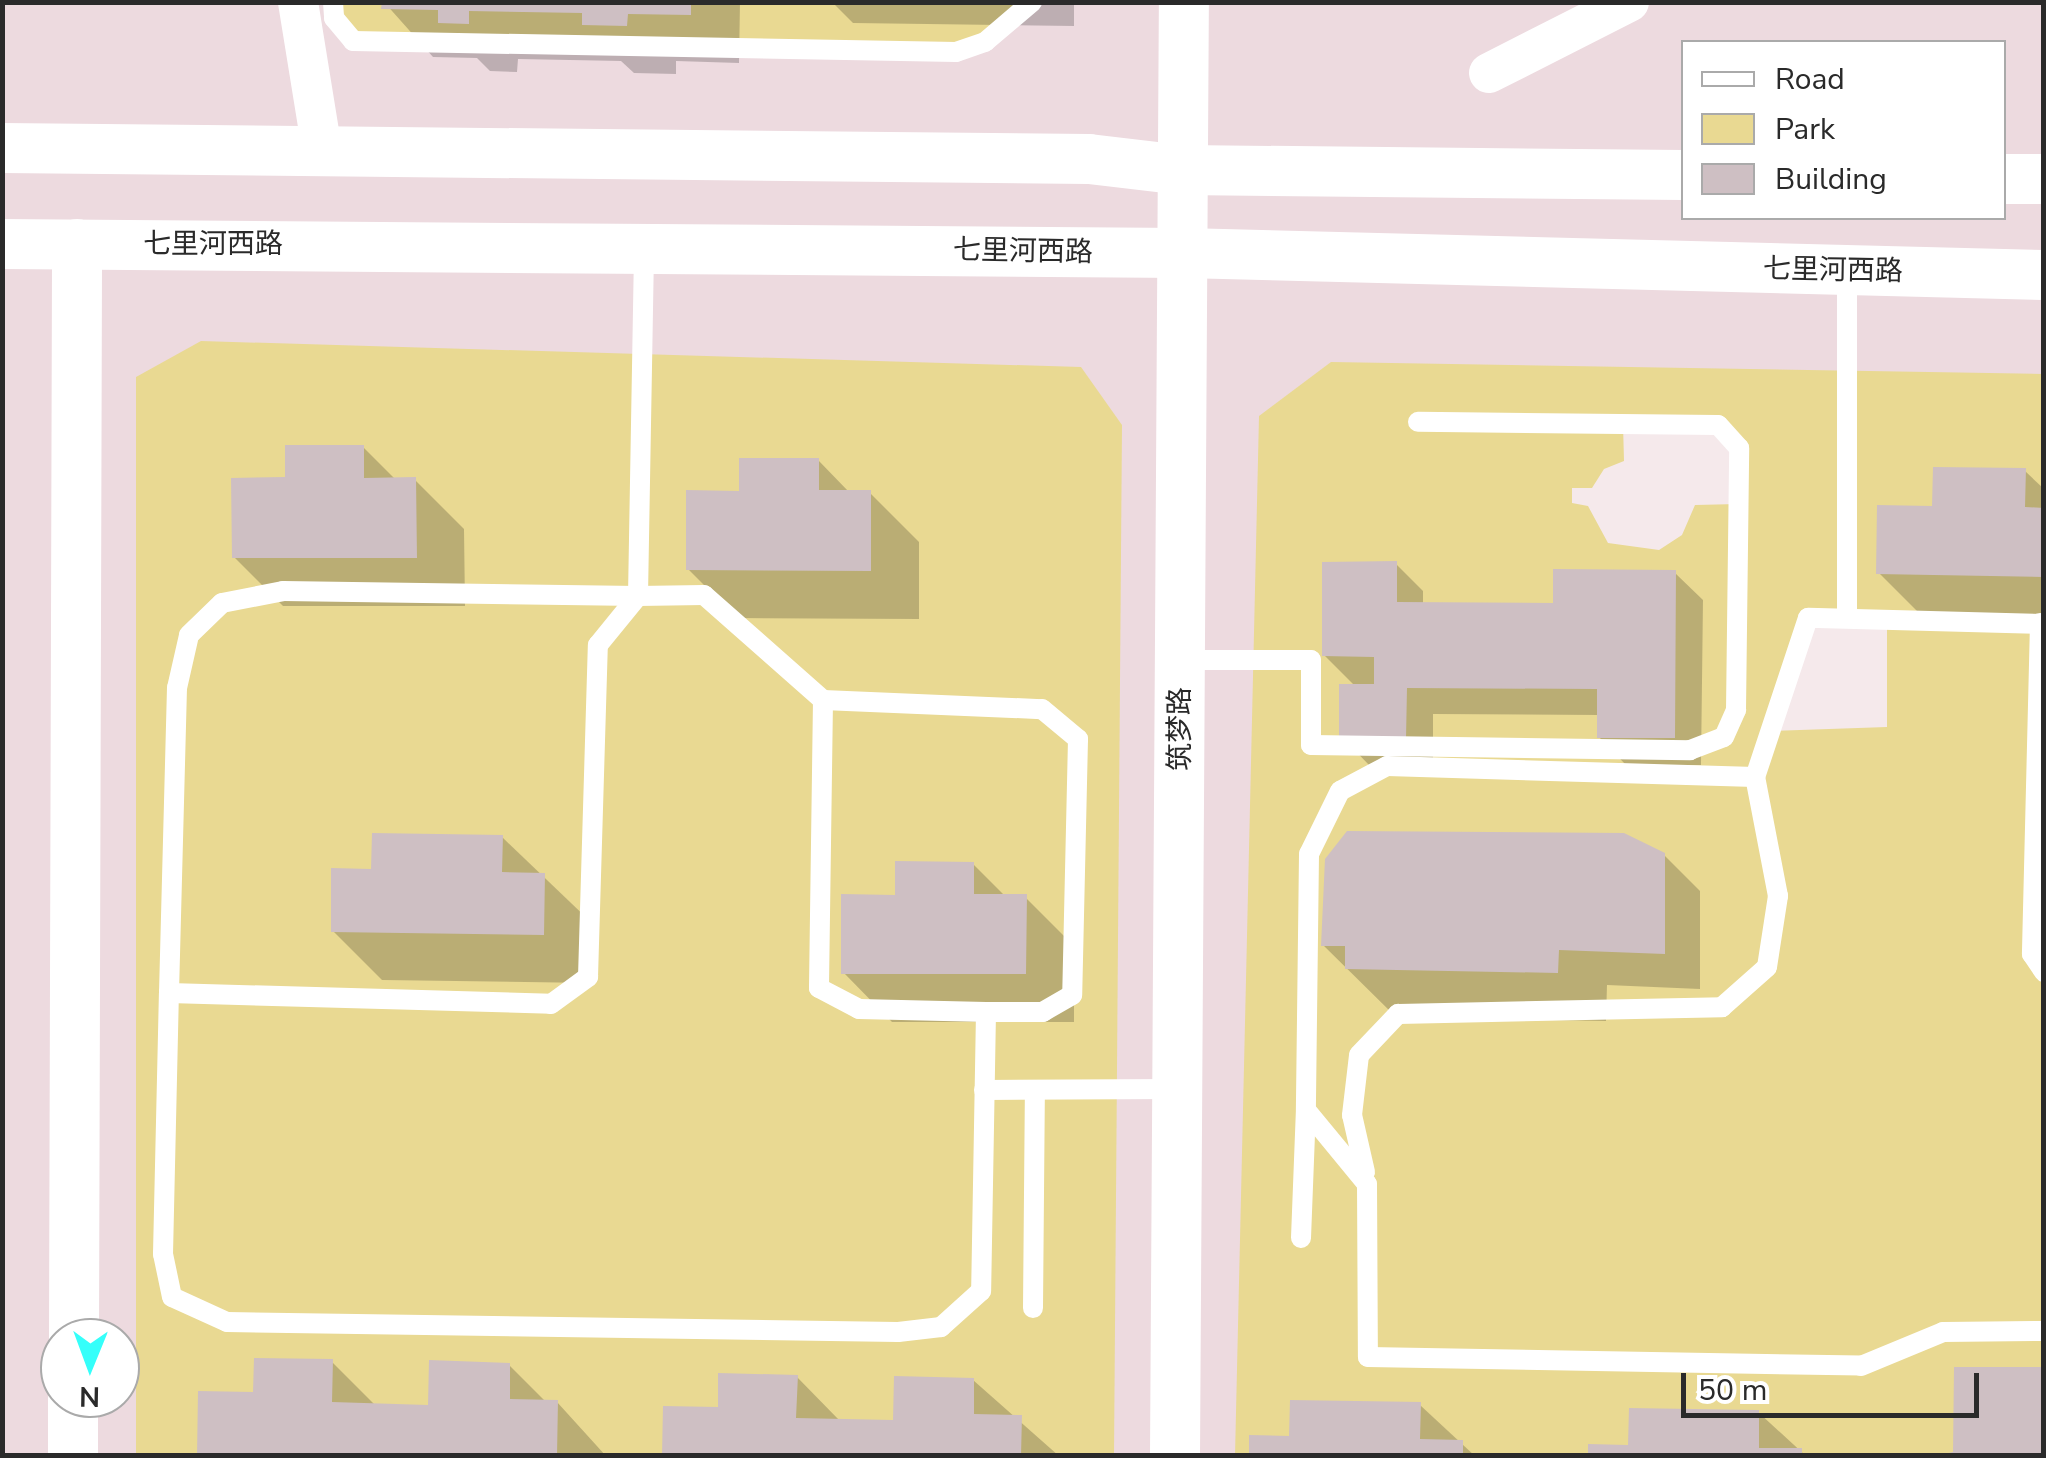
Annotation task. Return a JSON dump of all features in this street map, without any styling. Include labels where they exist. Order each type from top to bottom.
[{"type":"street","points":[[298,2],[322,151]]},
{"type":"street","name":"筑梦路","points":[[1175,1456],[1184,2]]},
{"type":"street","points":[[1489,74],[1629,2]]},
{"type":"street","points":[[2,148],[1089,159],[1182,170],[1681,175]]},
{"type":"street","points":[[2006,179],[2044,179]]},
{"type":"street","name":"七里河西路","points":[[2,244],[1184,253],[2044,275]]},
{"type":"street","points":[[74,1318],[77,244]]},
{"type":"street","points":[[73,1456],[74,1418]]},
{"type":"lane","points":[[334,2],[334,18],[353,41],[956,52],[985,42],[1032,2]]},
{"type":"lane","points":[[169,993],[551,1004],[588,977],[598,645],[638,596],[644,246]]},
{"type":"lane","points":[[1847,270],[1847,618]]},
{"type":"lane","points":[[1181,660],[1311,660],[1312,745],[1690,750],[1724,736],[1736,710],[1738,448],[1718,426],[1418,422]]},
{"type":"lane","points":[[823,700],[819,988],[859,1009],[1043,1012],[1072,995],[1078,739],[1042,709],[823,700],[704,595],[283,592],[222,603],[189,635],[176,688],[163,1254],[172,1297],[227,1322],[898,1332],[941,1326],[981,1291],[986,1012]]},
{"type":"lane","points":[[2044,972],[2032,954],[2042,624],[1808,618],[1755,777],[1778,896],[1766,967],[1722,1007],[1398,1014],[1359,1055],[1352,1115],[1367,1184],[1368,1357],[1861,1366],[1942,1332],[2044,1331]]},
{"type":"lane","points":[[1300,1238],[1309,854],[1340,791],[1387,766],[1755,777]]},
{"type":"lane","points":[[984,1090],[1178,1090]]},
{"type":"lane","points":[[1033,1308],[1035,1090]]},
{"type":"lane","points":[[1306,1110],[1367,1184]]},
{"type":"green space","points":[[333,3],[1032,3],[985,42],[353,41]]},
{"type":"green space","points":[[201,341],[1081,367],[1122,425],[1114,1455],[136,1455],[140,1318],[136,1318],[136,377]]},
{"type":"green space","points":[[1331,362],[2043,374],[2043,1455],[1235,1456],[1259,416]]},
{"type":"shaded area","points":[[1623,424],[1718,425],[1739,448],[1738,504],[1695,505],[1682,535],[1659,550],[1608,543],[1588,506],[1572,503],[1572,488],[1592,488],[1604,469],[1624,461]]},
{"type":"shaded area","points":[[1808,618],[1887,619],[1887,727],[1770,731]]},
{"type":"building","points":[[382,2],[691,2],[691,15],[628,14],[627,26],[582,25],[582,13],[469,11],[469,24],[438,23],[438,10],[381,9]]},
{"type":"building","points":[[285,445],[364,445],[364,478],[416,477],[417,558],[232,558],[231,478],[285,477]]},
{"type":"building","points":[[739,458],[819,458],[819,490],[871,490],[871,571],[686,570],[686,490],[739,491]]},
{"type":"building","points":[[1933,467],[2026,468],[2025,507],[2044,508],[2044,577],[1876,574],[1877,505],[1932,506]]},
{"type":"building","points":[[1397,561],[1397,602],[1553,603],[1553,569],[1676,570],[1675,738],[1597,738],[1597,689],[1407,688],[1406,739],[1339,738],[1339,684],[1374,684],[1374,657],[1322,656],[1322,562]]},
{"type":"building","points":[[1347,831],[1624,833],[1665,853],[1665,954],[1559,950],[1558,973],[1345,969],[1345,946],[1321,946],[1325,859]]},
{"type":"building","points":[[372,833],[503,835],[502,872],[545,873],[544,935],[331,932],[331,868],[371,869]]},
{"type":"building","points":[[895,861],[974,862],[974,894],[1027,894],[1026,974],[841,974],[841,894],[895,895]]},
{"type":"building","points":[[254,1358],[333,1359],[332,1402],[428,1405],[429,1360],[510,1363],[510,1399],[558,1400],[557,1456],[197,1456],[198,1391],[253,1392]]},
{"type":"building","points":[[1954,1367],[2044,1367],[2044,1456],[1936,1456],[1953,1452]]},
{"type":"building","points":[[718,1373],[798,1375],[796,1418],[893,1420],[894,1376],[974,1378],[974,1414],[1022,1415],[1021,1456],[662,1456],[663,1406],[718,1407]]},
{"type":"building","points":[[1290,1400],[1421,1402],[1420,1439],[1463,1440],[1463,1456],[1249,1456],[1249,1435],[1289,1436]]},
{"type":"building","points":[[1629,1408],[1759,1410],[1759,1448],[1802,1448],[1802,1456],[1588,1456],[1588,1444],[1628,1445]]}]
